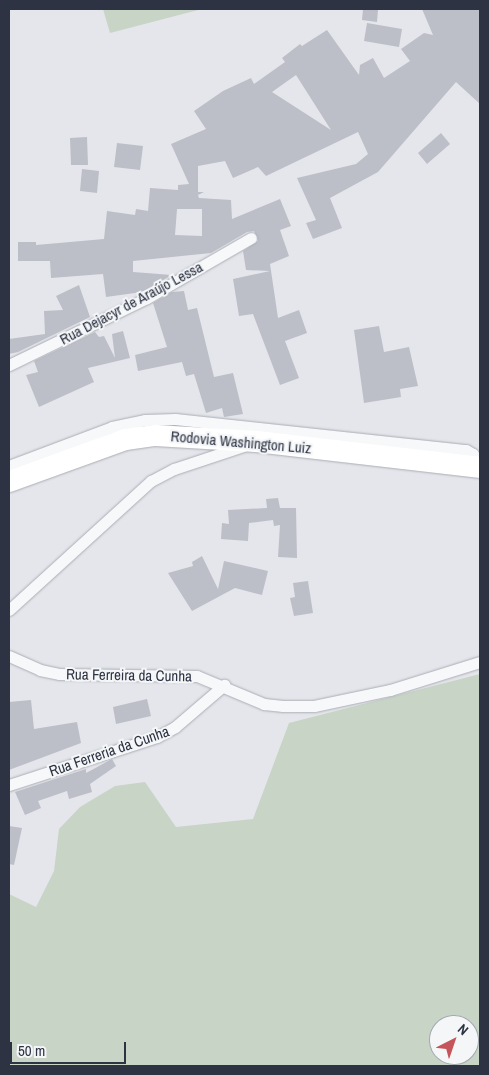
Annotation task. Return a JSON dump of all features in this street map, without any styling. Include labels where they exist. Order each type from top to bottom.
[{"type":"highway","name":"Rodovia Washington Luiz","points":[[9,481],[125,439],[183,435],[362,447],[437,455],[478,467]]},
{"type":"street","name":"Rua Dejacyr de Araújo Lessa","points":[[9,365],[123,310],[251,238]]},
{"type":"street","points":[[9,466],[112,427],[145,420],[175,419],[362,447]]},
{"type":"street","points":[[9,610],[151,481],[174,469],[256,441]]},
{"type":"street","name":"Rua Ferreira da Cunha","points":[[9,656],[40,670],[59,674],[197,676],[224,685],[264,704],[314,706],[390,690],[480,662]]},
{"type":"street","name":"Rua Ferreria da Cunha","points":[[9,785],[157,737],[175,728],[224,685]]},
{"type":"green space","points":[[103,9],[202,9],[110,33]]},
{"type":"green space","points":[[480,674],[480,1066],[9,1066],[9,894],[36,907],[54,871],[59,829],[80,807],[115,786],[145,782],[176,827],[253,819],[289,723]]},
{"type":"building","points":[[363,9],[378,10],[377,22],[362,20]]},
{"type":"building","points":[[422,9],[480,9],[480,104],[456,82],[378,172],[330,198],[342,228],[313,239],[306,223],[316,220],[297,178],[356,164],[368,154],[358,132],[266,176],[258,167],[233,178],[225,161],[198,166],[198,192],[204,192],[198,195],[199,198],[231,200],[232,219],[280,199],[291,226],[280,230],[289,256],[270,264],[278,318],[299,310],[307,333],[285,341],[299,378],[280,385],[253,314],[239,316],[233,279],[270,271],[246,270],[243,251],[258,241],[254,231],[247,232],[211,253],[133,261],[133,272],[172,275],[142,292],[106,297],[103,274],[51,278],[50,261],[18,261],[18,242],[36,242],[36,245],[104,239],[107,211],[135,215],[136,209],[148,211],[150,188],[178,190],[178,185],[189,184],[171,144],[206,129],[194,111],[223,91],[251,78],[254,84],[285,62],[282,58],[300,44],[302,46],[327,30],[359,75],[360,65],[373,58],[384,78],[410,61],[401,49],[424,33],[433,35]],"holes":[[[296,75],[331,130],[272,92]],[[177,209],[202,209],[202,236],[175,235]]]},
{"type":"building","points":[[367,23],[402,29],[399,47],[364,41]]},
{"type":"building","points":[[441,133],[450,144],[427,164],[418,153]]},
{"type":"building","points":[[87,137],[88,165],[71,165],[70,138]]},
{"type":"building","points":[[117,143],[143,146],[140,170],[114,167]]},
{"type":"building","points":[[82,169],[99,171],[97,193],[80,191]]},
{"type":"building","points":[[79,285],[90,317],[18,352],[9,354],[9,339],[45,334],[44,311],[63,310],[56,296]]},
{"type":"building","points":[[184,291],[188,310],[197,308],[214,377],[233,373],[243,414],[224,417],[222,408],[206,413],[194,374],[186,376],[182,362],[138,371],[135,355],[167,347],[153,303],[172,292]]},
{"type":"building","points":[[379,326],[384,352],[409,347],[418,386],[400,389],[401,397],[364,403],[354,330]]},
{"type":"building","points":[[123,331],[130,358],[88,368],[94,382],[39,407],[26,375],[38,372],[34,361],[95,332],[99,337],[104,336],[115,358],[112,334]]},
{"type":"building","points":[[278,498],[280,508],[296,508],[297,558],[278,557],[280,525],[274,526],[273,520],[249,523],[248,541],[221,539],[222,523],[229,524],[228,510],[267,508],[266,499]]},
{"type":"building","points":[[202,556],[218,589],[224,561],[268,571],[262,595],[235,588],[192,611],[168,573],[193,566],[192,562]]},
{"type":"building","points":[[308,581],[313,613],[294,616],[290,598],[295,597],[293,583]]},
{"type":"building","points":[[147,699],[151,716],[116,724],[113,707]]},
{"type":"building","points":[[31,700],[34,729],[77,722],[81,743],[9,770],[9,702]]},
{"type":"building","points":[[112,759],[116,766],[90,784],[92,792],[69,799],[67,791],[38,801],[41,808],[25,815],[15,792],[86,769],[86,773]]},
{"type":"building","points":[[9,826],[22,828],[14,865],[9,864]]}]
